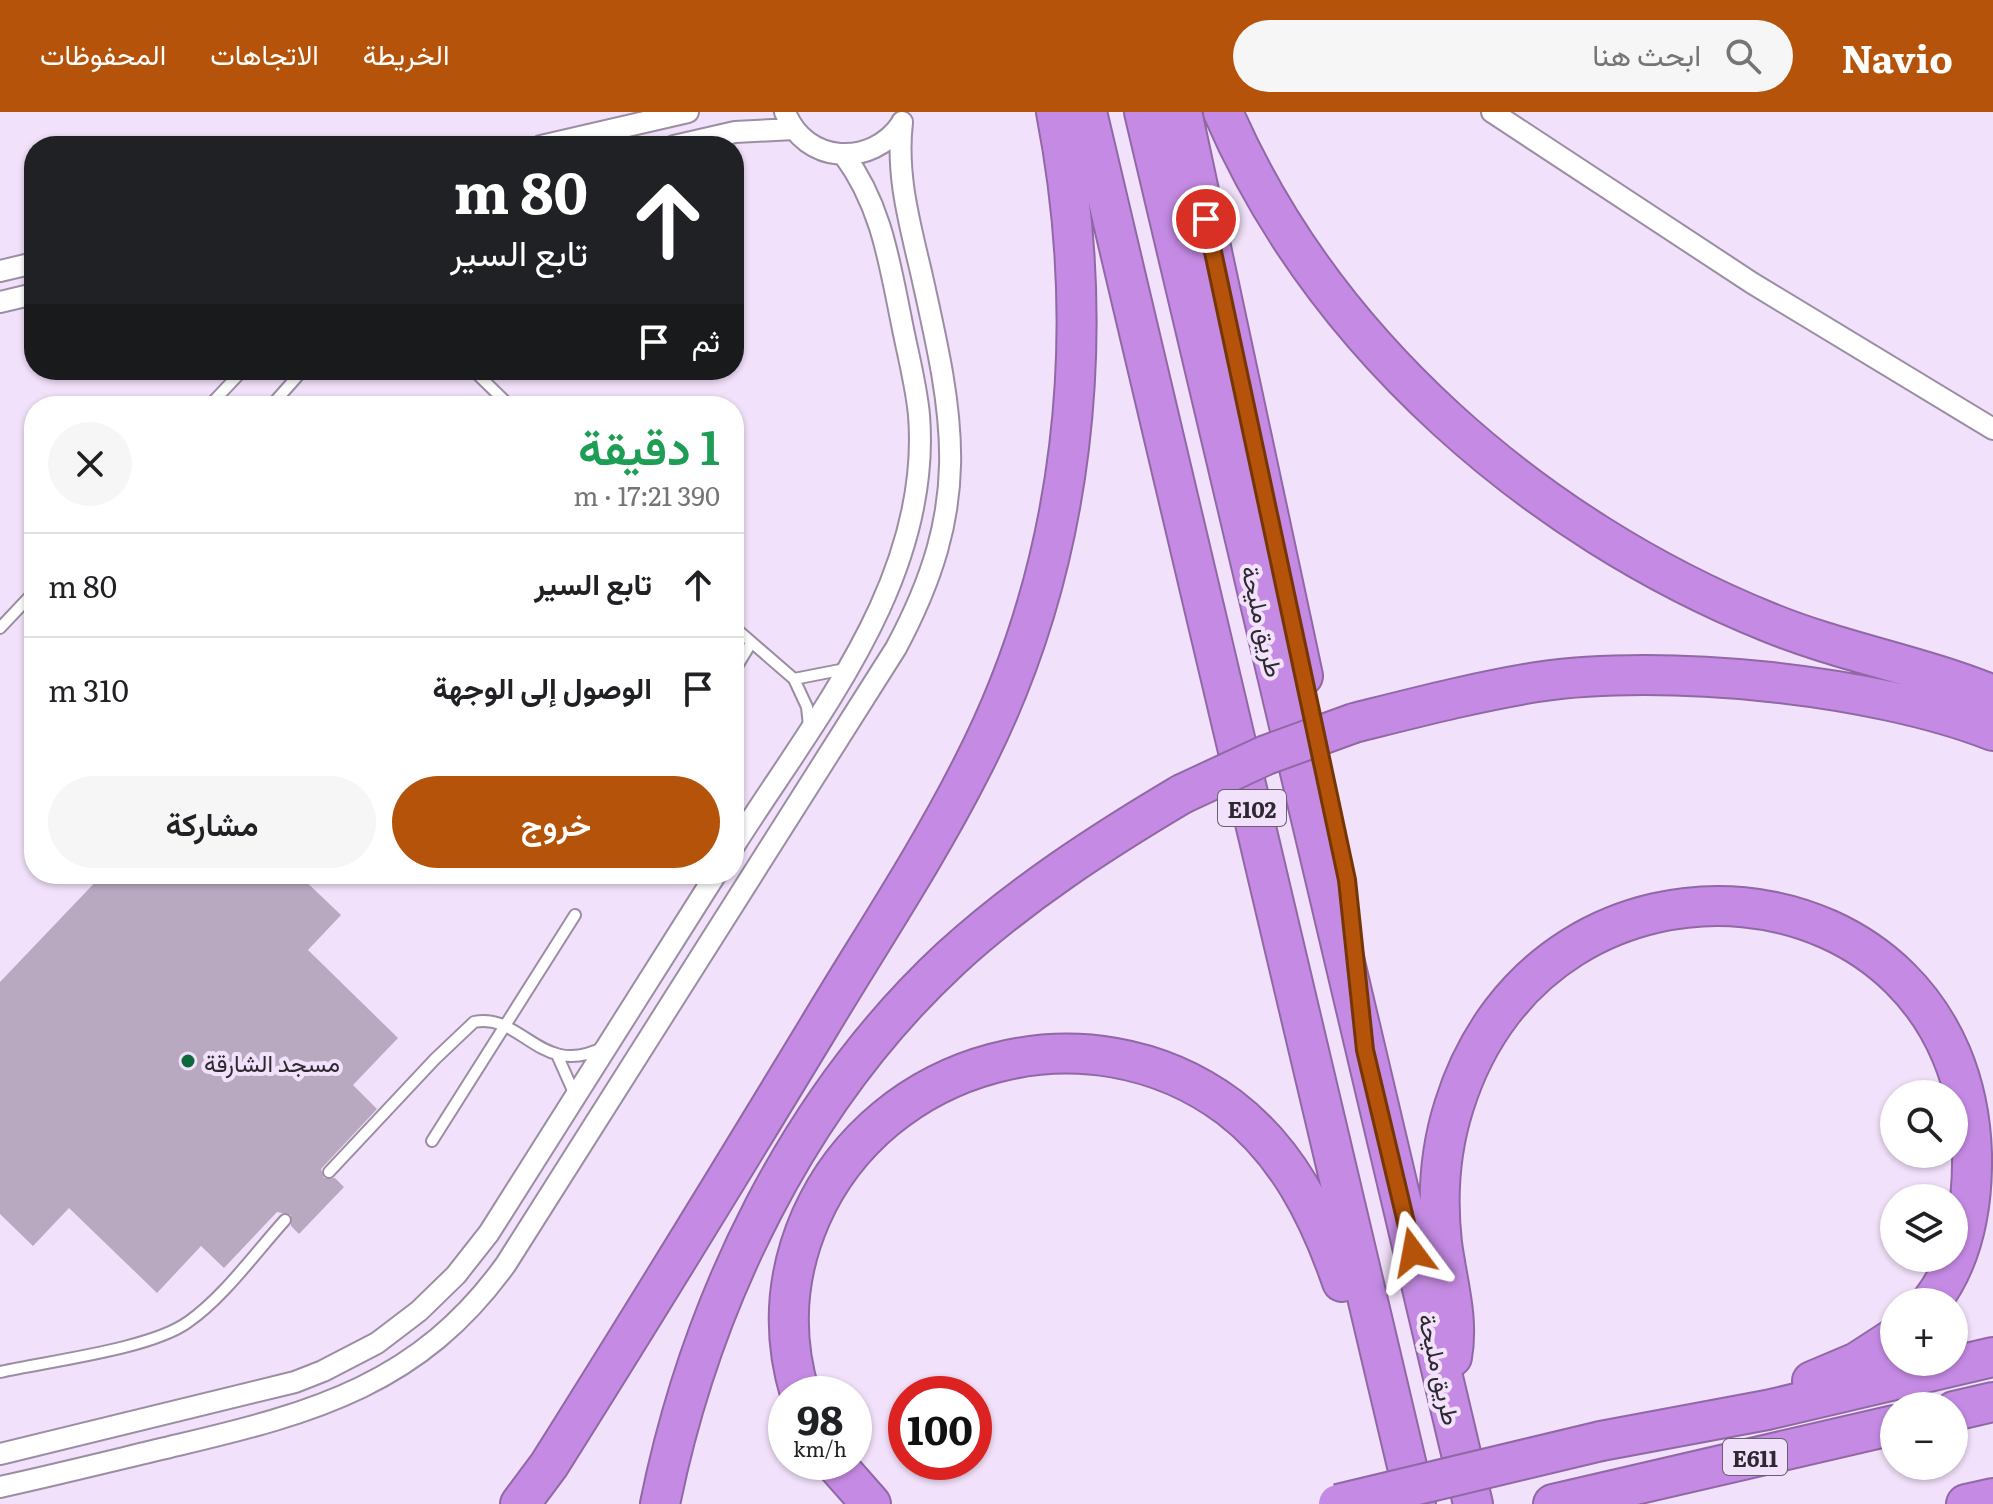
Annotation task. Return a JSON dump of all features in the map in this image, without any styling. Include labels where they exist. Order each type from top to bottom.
[{"type":"highway","points":[[520,1504],[590,1399],[943,822],[1006,693],[1042,587],[1058,525],[1075,399],[1078,274],[1056,112]]},
{"type":"highway","name":"E102","points":[[1087,112],[1416,1504]]},
{"type":"highway","name":"طريق مليحة","points":[[1144,112],[1473,1504]]},
{"type":"highway","points":[[1182,112],[1347,880],[1365,1050]]},
{"type":"highway","points":[[1223,112],[1283,221],[1359,325],[1439,411],[1545,500],[1630,554],[1765,621],[1811,639],[1993,695]]},
{"type":"highway","points":[[660,1504],[695,1368],[730,1277],[773,1190],[825,1108],[884,1031],[950,960],[1061,870],[1182,794],[1266,755],[1354,723],[1540,682],[1669,677],[1746,681],[1861,697],[1993,731]]},
{"type":"highway","points":[[1447,1396],[1455,1326],[1443,1245],[1441,1175],[1451,1117],[1466,1073],[1500,1012],[1544,966],[1566,949],[1616,923],[1671,908],[1731,905],[1763,909],[1824,928],[1879,962],[1924,1008],[1939,1033],[1961,1088],[1968,1117],[1973,1176],[1962,1243],[1938,1288]]},
{"type":"highway","points":[[797,1376],[789,1337],[795,1264],[819,1199],[841,1164],[893,1110],[926,1088],[963,1071],[1001,1059],[1041,1053],[1081,1053],[1146,1067],[1195,1086],[1229,1107],[1285,1165],[1326,1234],[1366,1361],[1402,1443]]},
{"type":"highway","points":[[1666,1426],[1837,1372],[1880,1346]]},
{"type":"highway","points":[[1338,1504],[1666,1426],[1767,1410],[1993,1357]]},
{"type":"highway","points":[[1968,1408],[1993,1402]]},
{"type":"highway","name":"E611","points":[[1553,1504],[1880,1428]]},
{"type":"highway","points":[[850,1480],[871,1504]]},
{"type":"highway","points":[[1966,1504],[1993,1498]]},
{"type":"street","points":[[584,136],[688,112]]},
{"type":"street","points":[[1492,112],[1752,283],[1993,429]]},
{"type":"street","points":[[718,136],[789,121],[811,146],[844,155],[878,147],[904,117]]},
{"type":"street","points":[[710,884],[473,1254],[438,1294],[377,1343],[295,1382],[4,1453],[6,1486],[278,1422],[336,1401],[393,1371],[449,1330],[489,1288],[896,648],[934,563],[951,476],[951,423],[944,377],[903,197],[900,156],[904,117]]},
{"type":"street","points":[[744,830],[847,668],[883,604],[899,562],[915,493],[919,413],[883,230],[865,187],[844,155]]},
{"type":"street","points":[[0,271],[24,265]]},
{"type":"street","points":[[0,302],[24,296]]},
{"type":"street","points":[[626,1017],[653,1031]]},
{"type":"street","points":[[571,1103],[595,1123]]},
{"type":"lane","points":[[218,396],[234,380]]},
{"type":"lane","points":[[280,396],[294,380]]},
{"type":"lane","points":[[483,380],[500,396]]},
{"type":"lane","points":[[0,628],[24,603]]},
{"type":"lane","points":[[744,636],[794,679],[807,707],[809,728]]},
{"type":"lane","points":[[744,655],[751,643]]},
{"type":"lane","points":[[794,679],[847,668]]},
{"type":"lane","points":[[432,1141],[575,915]]},
{"type":"lane","points":[[329,1172],[467,1027],[489,1021],[558,1057],[588,1054],[606,1046]]},
{"type":"lane","points":[[558,1057],[571,1103]]},
{"type":"lane","points":[[0,1372],[153,1339],[182,1327],[200,1312],[285,1220]]},
{"type":"building","name":"مسجد الشارقة","points":[[93,884],[308,884],[341,915],[308,950],[398,1038],[353,1085],[377,1109],[321,1169],[324,1178],[335,1178],[344,1187],[299,1234],[291,1226],[291,1215],[277,1212],[224,1268],[201,1246],[157,1293],[69,1208],[33,1246],[0,1214],[0,982]]},
{"type":"place","name":"مسجد الشارقة","points":[[188,1061]]},
{"type":"route","points":[[1206,219],[1347,880],[1365,1050],[1413,1252]]}]
